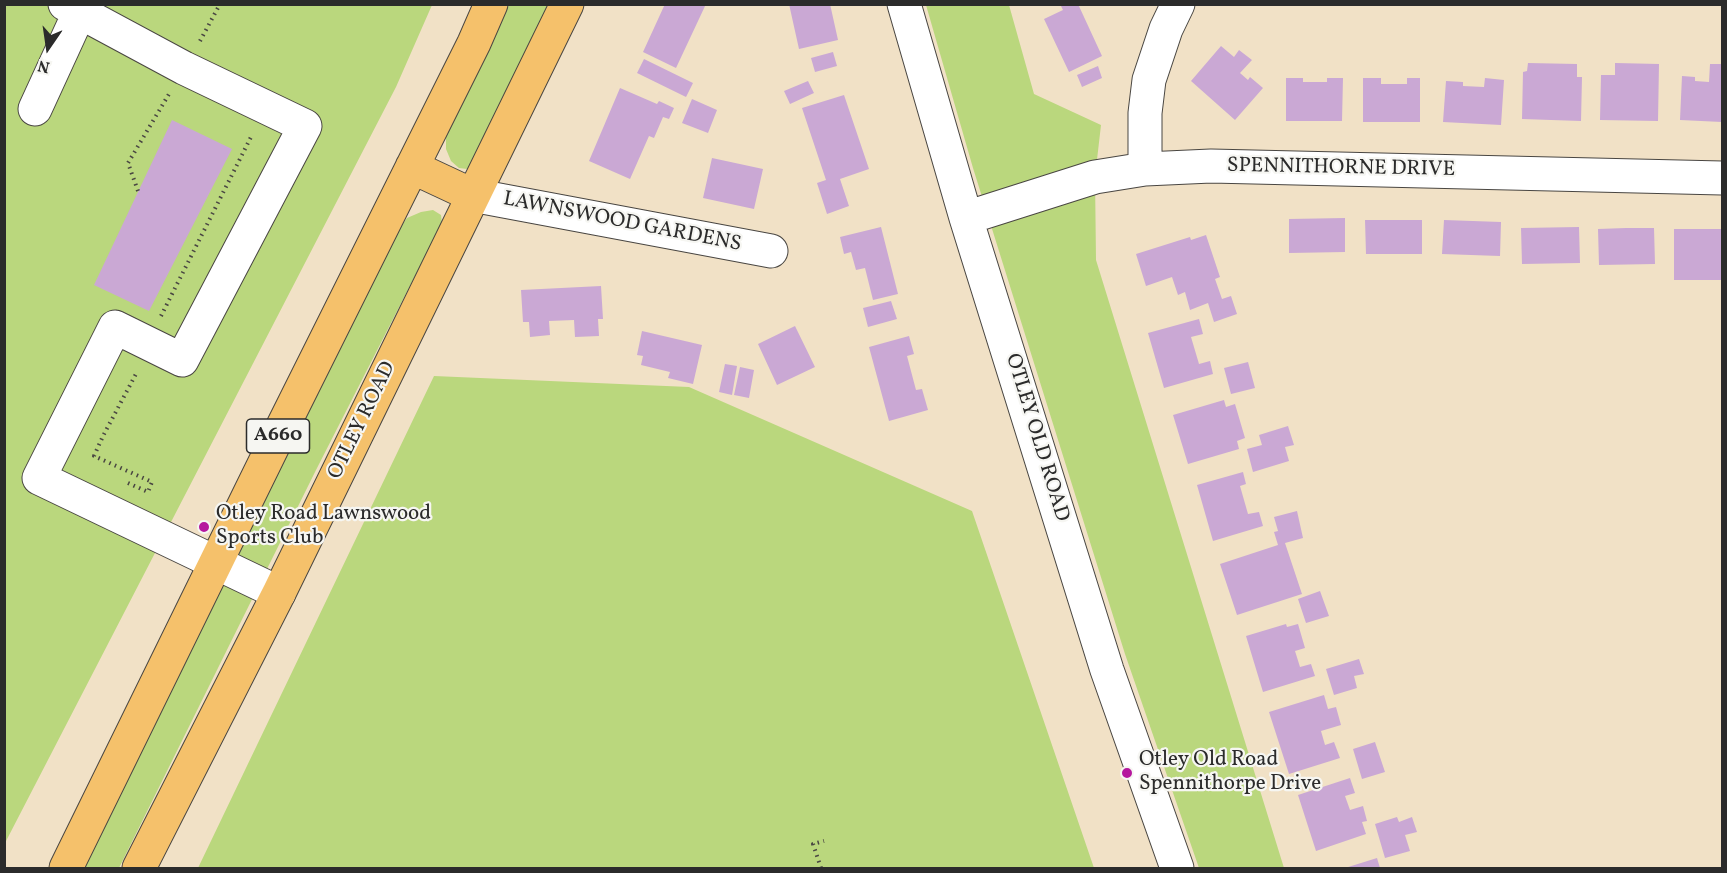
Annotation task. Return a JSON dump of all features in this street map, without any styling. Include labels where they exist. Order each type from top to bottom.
[{"type":"highway","name":"A660","points":[[66,868],[474,43],[491,4]]},
{"type":"highway","name":"OTLEY ROAD","points":[[139,868],[279,593],[567,4]]},
{"type":"highway","points":[[412,167],[472,195]]},
{"type":"street","name":"OTLEY OLD ROAD","points":[[904,4],[966,218],[1107,669],[1177,868]]},
{"type":"street","points":[[1145,169],[1145,113],[1149,80],[1166,29],[1178,4]]},
{"type":"street","points":[[35,109],[72,8],[184,68],[305,126],[182,360],[115,327],[39,478],[279,593]]},
{"type":"street","name":"SPENNITHORNE DRIVE","points":[[966,218],[1095,177],[1145,169],[1210,166],[1722,178]]},
{"type":"street","name":"LAWNSWOOD GARDENS","points":[[472,195],[771,251]]},
{"type":"path","points":[[138,191],[128,163],[220,4]]},
{"type":"path","points":[[821,868],[813,844],[824,841]]},
{"type":"green space","points":[[5,5],[432,5],[396,87],[5,843]]},
{"type":"green space","points":[[508,5],[550,5],[476,157],[467,169],[459,168],[451,161],[446,149],[446,134]]},
{"type":"green space","points":[[926,5],[1009,5],[1034,94],[1101,125],[1095,177],[1096,260],[1284,868],[1199,868],[1125,654],[973,168]]},
{"type":"green space","points":[[433,210],[441,215],[442,223],[316,470],[119,868],[77,868],[398,230],[407,218]]},
{"type":"green space","points":[[434,376],[689,387],[972,511],[1094,868],[198,868]]},
{"type":"building","points":[[665,4],[706,4],[676,68],[643,52]]},
{"type":"building","points":[[789,4],[830,4],[838,40],[799,49]]},
{"type":"building","points":[[1060,4],[1078,4],[1102,56],[1069,72],[1044,19],[1063,10]]},
{"type":"building","points":[[1221,46],[1234,57],[1239,50],[1252,60],[1240,73],[1248,80],[1250,77],[1263,88],[1235,120],[1191,81]]},
{"type":"building","points":[[833,52],[837,66],[815,72],[811,58]]},
{"type":"building","points":[[644,59],[693,83],[686,97],[637,73]]},
{"type":"building","points":[[1528,63],[1577,64],[1577,77],[1582,77],[1581,121],[1522,119],[1523,72],[1527,71]]},
{"type":"building","points":[[1615,63],[1659,64],[1658,121],[1600,120],[1601,75],[1615,75]]},
{"type":"building","points":[[1710,64],[1722,64],[1722,122],[1680,120],[1682,76],[1695,77],[1695,81],[1709,82]]},
{"type":"building","points":[[1098,66],[1102,78],[1082,87],[1077,75]]},
{"type":"building","points":[[1286,78],[1303,78],[1303,82],[1327,82],[1327,78],[1343,78],[1342,121],[1286,121]]},
{"type":"building","points":[[1363,78],[1381,78],[1381,84],[1407,84],[1407,78],[1420,78],[1420,122],[1363,122]]},
{"type":"building","points":[[1485,78],[1504,80],[1501,125],[1443,122],[1446,81],[1463,82],[1463,86],[1484,87]]},
{"type":"building","points":[[808,81],[814,93],[790,104],[784,91]]},
{"type":"building","points":[[620,88],[657,104],[659,101],[674,108],[669,119],[663,117],[654,138],[649,136],[630,179],[589,161]]},
{"type":"building","points":[[844,95],[869,169],[840,179],[849,206],[827,214],[817,183],[826,180],[802,108]]},
{"type":"building","points":[[692,99],[717,110],[708,133],[682,123]]},
{"type":"building","points":[[172,120],[232,149],[149,311],[94,285]]},
{"type":"building","points":[[712,158],[763,169],[754,209],[703,198]]},
{"type":"building","points":[[1345,218],[1345,252],[1289,253],[1289,219]]},
{"type":"building","points":[[1365,220],[1422,220],[1422,254],[1366,254]]},
{"type":"building","points":[[1444,220],[1501,222],[1500,256],[1442,254]]},
{"type":"building","points":[[881,227],[898,294],[873,300],[865,268],[856,270],[851,252],[844,254],[840,237]]},
{"type":"building","points":[[1579,227],[1580,263],[1522,264],[1521,228]]},
{"type":"building","points":[[1654,228],[1655,264],[1599,265],[1598,229]]},
{"type":"building","points":[[1674,229],[1722,229],[1722,280],[1674,280]]},
{"type":"building","points":[[1206,235],[1220,277],[1215,279],[1222,299],[1231,296],[1237,314],[1214,322],[1208,303],[1190,310],[1185,292],[1178,295],[1172,277],[1146,286],[1136,254],[1190,237],[1191,240]]},
{"type":"building","points":[[601,286],[603,319],[598,319],[599,336],[575,337],[574,320],[549,321],[550,335],[530,337],[529,322],[523,322],[521,290]]},
{"type":"building","points":[[891,301],[897,319],[868,327],[863,308]]},
{"type":"building","points":[[1199,319],[1203,334],[1191,337],[1199,364],[1210,361],[1213,374],[1164,388],[1148,333]]},
{"type":"building","points":[[795,326],[815,367],[777,385],[758,344]]},
{"type":"building","points":[[642,331],[702,345],[693,384],[668,378],[670,372],[641,365],[643,356],[637,355]]},
{"type":"building","points":[[909,336],[914,354],[907,356],[916,390],[922,389],[928,410],[889,421],[869,347]]},
{"type":"building","points":[[1248,362],[1255,388],[1231,394],[1224,368]]},
{"type":"building","points":[[725,364],[737,366],[732,395],[719,392]]},
{"type":"building","points":[[740,367],[754,370],[749,398],[734,395]]},
{"type":"building","points":[[1224,400],[1226,407],[1235,404],[1245,438],[1237,441],[1239,449],[1188,464],[1173,415]]},
{"type":"building","points":[[1288,426],[1294,445],[1285,447],[1289,461],[1253,472],[1247,449],[1262,445],[1259,435]]},
{"type":"building","points":[[1243,472],[1246,484],[1240,486],[1248,514],[1259,512],[1263,526],[1213,541],[1197,485]]},
{"type":"building","points":[[1297,511],[1303,538],[1285,543],[1302,594],[1237,615],[1220,564],[1278,545],[1274,532],[1278,531],[1274,517]]},
{"type":"building","points":[[1320,591],[1329,616],[1306,623],[1298,599]]},
{"type":"building","points":[[1286,624],[1287,627],[1298,624],[1305,648],[1295,651],[1300,667],[1311,664],[1315,676],[1263,692],[1246,636]]},
{"type":"building","points":[[1359,659],[1364,674],[1354,676],[1357,688],[1334,695],[1326,669]]},
{"type":"building","points":[[1324,695],[1328,709],[1336,707],[1341,725],[1321,731],[1325,745],[1334,742],[1340,758],[1289,774],[1269,712]]},
{"type":"building","points":[[1375,742],[1385,772],[1362,779],[1353,749]]},
{"type":"building","points":[[1350,778],[1355,793],[1345,796],[1350,810],[1363,806],[1367,821],[1362,822],[1366,834],[1316,851],[1298,795]]},
{"type":"building","points":[[1397,817],[1399,822],[1412,817],[1417,832],[1405,835],[1410,851],[1385,858],[1375,824]]},
{"type":"building","points":[[1377,858],[1380,868],[1345,868]]},
{"type":"place","name":"Otley Road Lawnswood Sports Club","points":[[204,527]]},
{"type":"place","name":"Otley Old Road Spennithorpe Drive","points":[[1127,773]]}]
